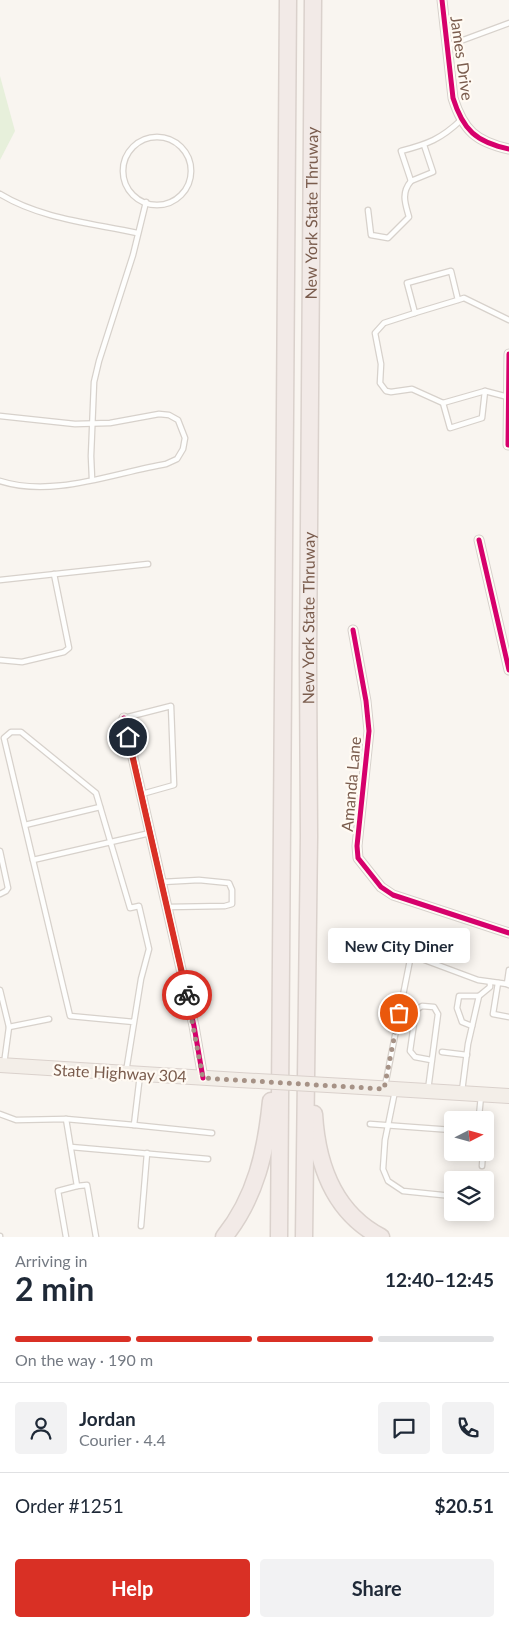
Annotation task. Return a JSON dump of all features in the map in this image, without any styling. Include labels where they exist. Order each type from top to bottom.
[{"type":"highway","name":"New York State Thruway","points":[[279,1237],[288,0]]},
{"type":"highway","name":"New York State Thruway","points":[[304,1237],[308,1016],[308,649],[313,0]]},
{"type":"highway","points":[[224,1237],[246,1204],[264,1153],[281,1004]]},
{"type":"highway","points":[[308,1016],[315,1127],[323,1168],[332,1190],[345,1209],[362,1226],[381,1237]]},
{"type":"main road","name":"State Highway 304","points":[[2,1065],[509,1096]]},
{"type":"street","name":"James Drive","points":[[442,0],[453,98],[462,120],[478,139],[491,145],[509,149]]},
{"type":"street","points":[[508,445],[509,354]]},
{"type":"street","points":[[479,540],[509,670]]},
{"type":"street","name":"Amanda Lane","points":[[353,630],[366,701],[369,731],[358,858],[381,887],[393,895],[509,933]]},
{"type":"street","points":[[124,718],[194,1026],[203,1078]]},
{"type":"lane","points":[[447,46],[509,23]]},
{"type":"lane","points":[[411,181],[401,151],[424,145],[445,135],[462,120]]},
{"type":"lane","points":[[160,137],[172,140],[181,147],[187,156],[190,173],[186,188],[170,202],[159,205],[146,202],[130,192],[125,182],[123,172],[125,160],[130,150],[138,142],[160,137]]},
{"type":"lane","points":[[368,210],[371,235],[388,238],[409,217],[404,198],[405,188],[411,181],[433,172],[424,145]]},
{"type":"lane","points":[[0,194],[23,207],[46,215],[137,233]]},
{"type":"lane","points":[[92,479],[94,382],[133,255],[146,202]]},
{"type":"lane","points":[[415,313],[407,283],[451,271],[458,300]]},
{"type":"lane","points":[[509,320],[464,298],[384,323],[376,329],[374,338],[381,364],[380,383],[386,391],[412,389],[443,403],[485,391],[509,398]]},
{"type":"lane","points":[[443,403],[450,428],[482,418],[485,391]]},
{"type":"lane","points":[[0,416],[92,424],[110,423],[159,414],[169,415],[178,420],[185,438],[183,449],[177,459],[171,461],[92,479],[48,486],[24,487],[0,481]]},
{"type":"lane","points":[[0,580],[148,564]]},
{"type":"lane","points":[[0,660],[22,662],[64,652],[69,648],[54,574]]},
{"type":"lane","points":[[124,718],[171,706],[174,785],[141,794]]},
{"type":"lane","points":[[126,1073],[141,979],[149,949],[139,906],[130,908],[96,793],[21,732],[11,732],[4,738],[70,1016],[134,1022]]},
{"type":"lane","points":[[25,825],[100,807]]},
{"type":"lane","points":[[33,860],[150,834]]},
{"type":"lane","points":[[0,852],[8,888],[0,894]]},
{"type":"lane","points":[[162,882],[199,880],[229,883],[232,890],[232,904],[225,906],[167,907]]},
{"type":"lane","points":[[444,1195],[403,1191],[388,1182],[382,1169],[385,1140],[390,1125],[390,1089],[411,955],[478,980],[490,982],[508,984],[509,970]]},
{"type":"lane","points":[[462,1094],[466,1055],[479,996],[490,987],[490,982]]},
{"type":"lane","points":[[498,983],[493,1014],[509,1016]]},
{"type":"lane","points":[[0,990],[9,1027],[2,1065]]},
{"type":"lane","points":[[472,1026],[462,1022],[457,1008],[459,996],[479,996]]},
{"type":"lane","points":[[428,1091],[438,1014],[434,1006],[419,1006],[416,1010],[410,1051],[415,1057],[431,1060]]},
{"type":"lane","points":[[9,1027],[49,1019]]},
{"type":"lane","points":[[442,1052],[466,1055]]},
{"type":"lane","points":[[134,1125],[140,1074]]},
{"type":"lane","points":[[479,1111],[481,1095]]},
{"type":"lane","points":[[0,1114],[16,1120],[66,1119],[212,1133]]},
{"type":"lane","points":[[66,1119],[77,1186]]},
{"type":"lane","points":[[370,1124],[444,1129]]},
{"type":"lane","points":[[71,1147],[208,1159]]},
{"type":"lane","points":[[141,1226],[147,1153]]},
{"type":"lane","points":[[482,1161],[482,1166]]},
{"type":"lane","points":[[66,1237],[58,1191],[86,1184],[95,1237]]},
{"type":"green space","points":[[0,76],[15,131],[0,160]]},
{"type":"cycle path","points":[[442,0],[453,98],[461,118],[472,133],[479,138],[488,143],[509,149]]},
{"type":"cycle path","points":[[508,445],[509,354]]},
{"type":"cycle path","points":[[479,540],[509,670]]},
{"type":"cycle path","points":[[353,630],[366,701],[369,731],[357,846],[358,858],[381,887],[393,895],[509,933]]},
{"type":"cycle path","points":[[124,718],[194,1026],[203,1078]]},
{"type":"way so far","points":[[187,995],[198,1043],[203,1078],[384,1089],[399,1013]]},
{"type":"place","name":"New City Diner","points":[[399,1013]]},
{"type":"route","points":[[128,737],[187,995]]}]
